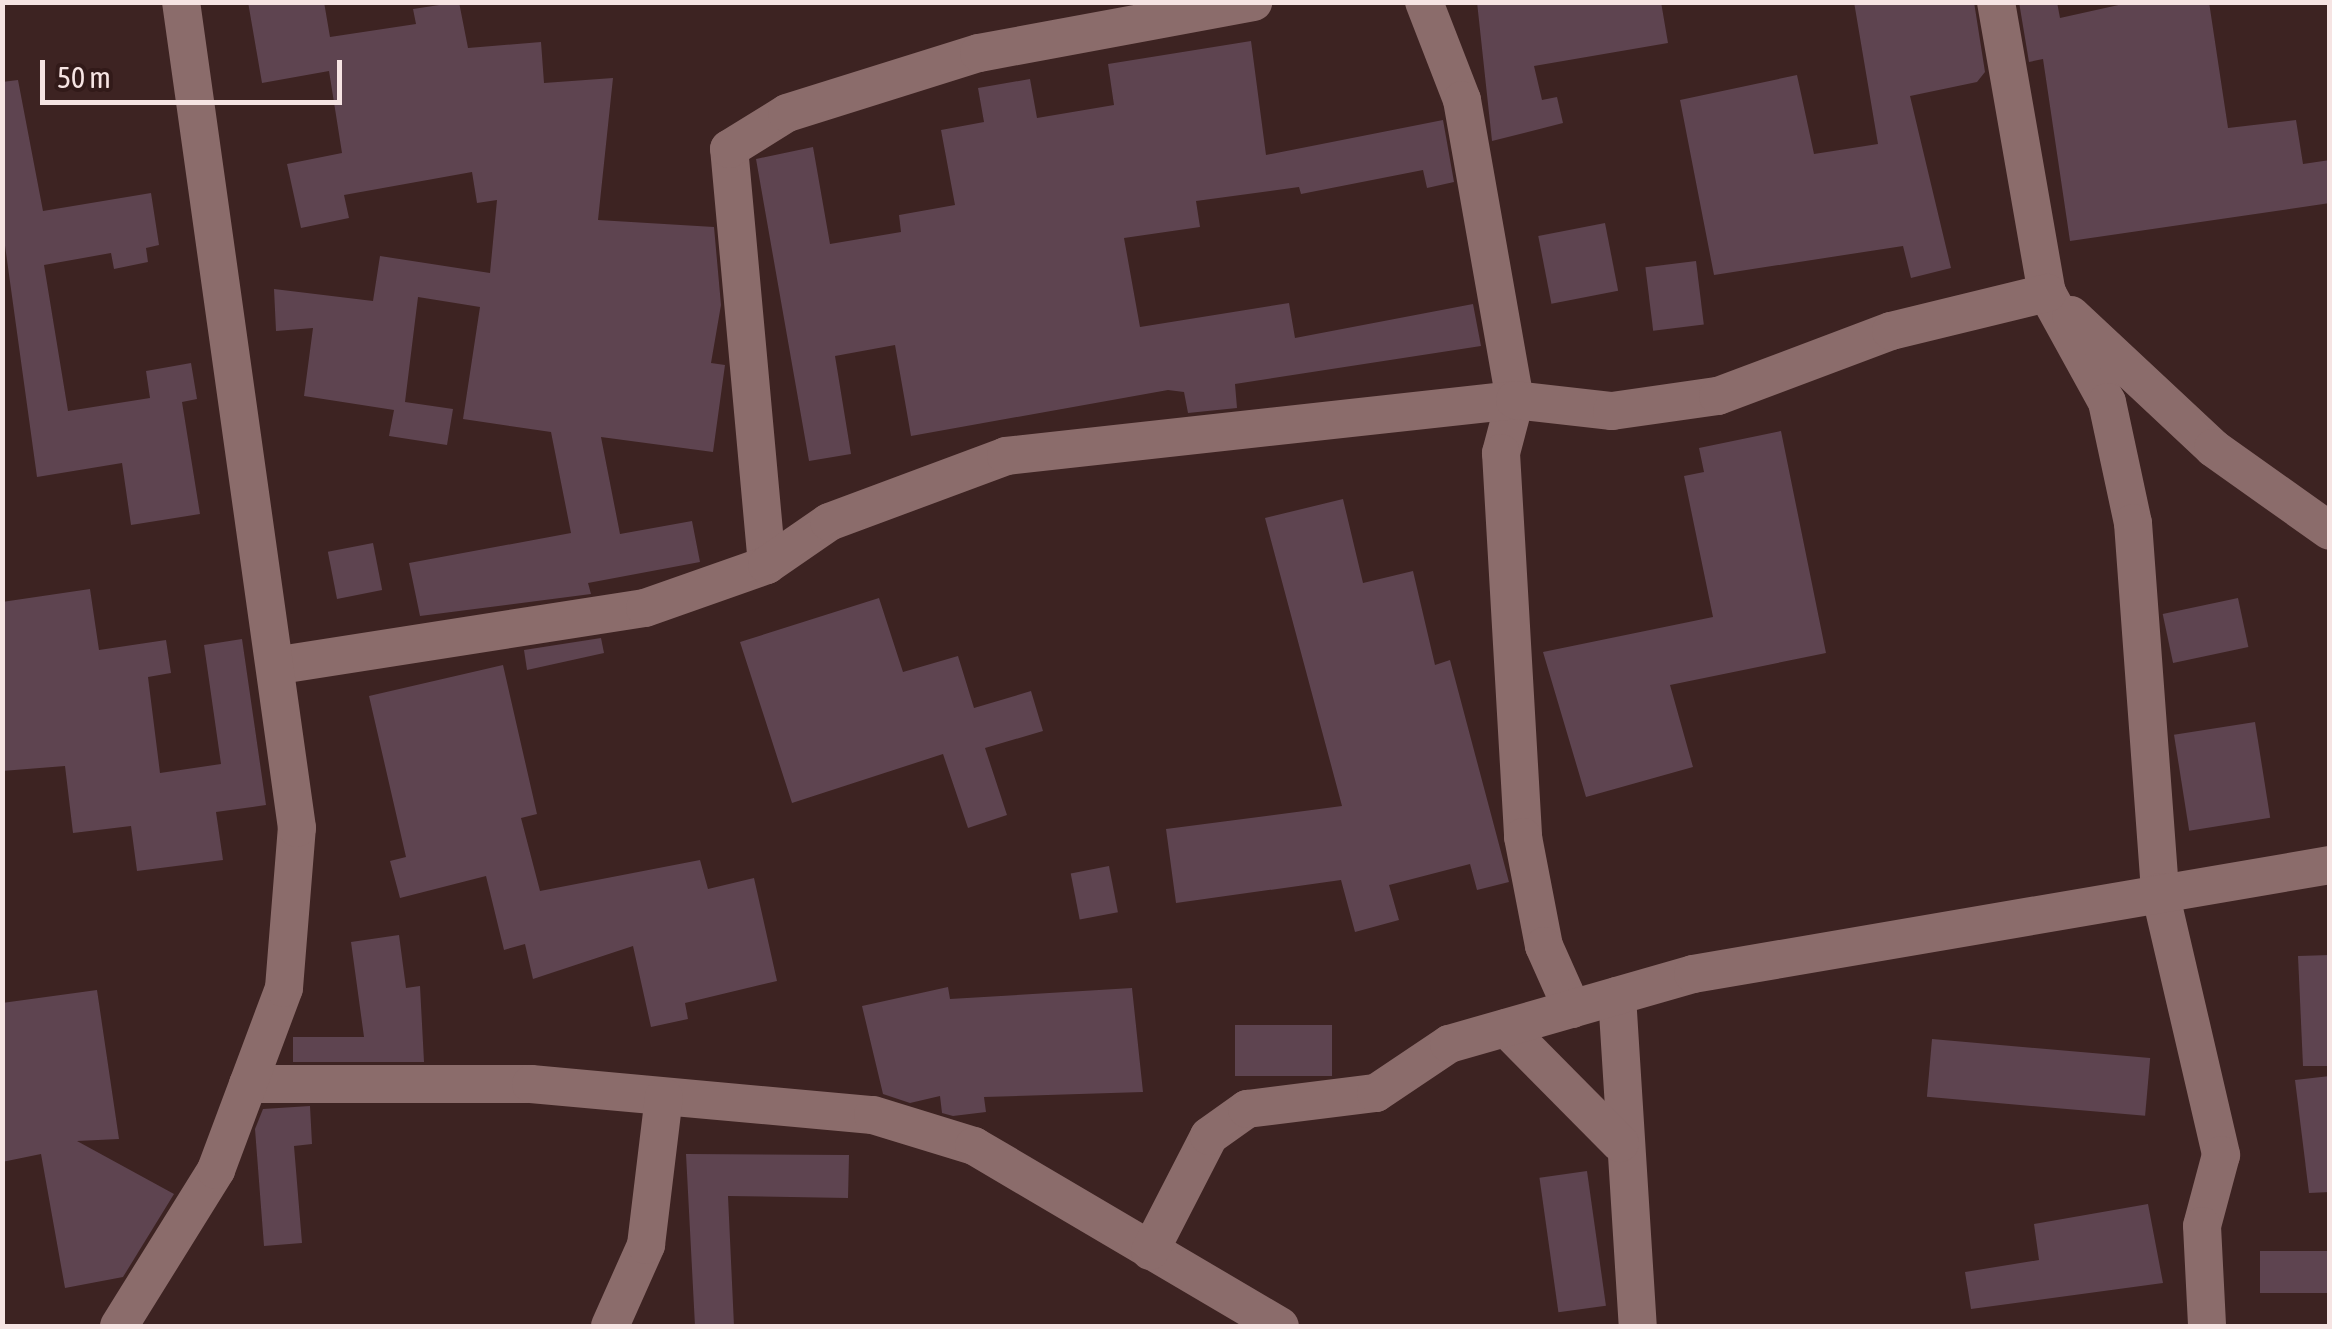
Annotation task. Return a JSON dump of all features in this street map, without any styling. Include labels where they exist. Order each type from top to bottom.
[{"type":"street","points":[[120,1326],[216,1170],[284,988],[297,828],[280,665],[180,2]]},
{"type":"street","points":[[767,564],[729,149],[787,113],[979,52],[1253,2]]},
{"type":"street","points":[[1424,2],[1462,100],[1515,400],[1501,454],[1523,837],[1544,946],[1572,1009]]},
{"type":"street","points":[[1996,2],[2047,293],[2107,402],[2132,523],[2160,892],[2220,1155],[2202,1226],[2207,1326]]},
{"type":"street","points":[[280,665],[644,608],[767,564],[830,522],[1006,456],[1515,400],[1612,411],[1718,396],[1892,331],[2047,293]]},
{"type":"street","points":[[2047,293],[2213,448],[2330,531]]},
{"type":"street","points":[[1150,1250],[1209,1136],[1247,1109],[1376,1093],[1449,1044],[1694,974],[2330,865]]},
{"type":"street","points":[[1617,996],[1620,1144],[1638,1326]]},
{"type":"street","points":[[1506,1028],[1620,1144]]},
{"type":"street","points":[[248,1084],[531,1084],[873,1115],[974,1146],[1280,1326]]},
{"type":"street","points":[[610,1326],[646,1245],[664,1098]]},
{"type":"building","points":[[248,2],[324,2],[330,37],[416,24],[413,9],[459,2],[468,48],[541,42],[544,83],[613,78],[598,220],[714,227],[721,305],[711,363],[725,365],[713,452],[601,437],[620,534],[692,521],[700,562],[588,583],[591,594],[420,616],[409,563],[571,533],[551,432],[463,419],[480,307],[418,297],[405,402],[453,409],[447,445],[389,436],[394,410],[304,396],[313,328],[276,331],[274,289],[373,301],[380,256],[490,273],[497,200],[477,203],[472,172],[344,195],[349,218],[301,228],[287,164],[342,153],[329,71],[262,83]]},
{"type":"building","points":[[1477,2],[1661,2],[1668,43],[1534,66],[1542,100],[1557,97],[1563,123],[1492,141]]},
{"type":"building","points":[[1854,2],[1974,2],[1985,72],[1977,82],[1910,96],[1951,268],[1911,278],[1903,246],[1714,275],[1680,100],[1797,75],[1814,154],[1878,144]]},
{"type":"building","points":[[2019,2],[2057,2],[2060,18],[2132,2],[2209,2],[2228,128],[2296,120],[2303,164],[2330,160],[2330,203],[2070,241],[2043,59],[2029,62]]},
{"type":"building","points":[[1251,41],[1266,155],[1443,120],[1454,182],[1427,188],[1423,170],[1301,194],[1299,187],[1196,201],[1200,227],[1124,238],[1140,327],[1289,303],[1295,338],[1473,304],[1481,346],[1235,384],[1237,408],[1188,413],[1184,392],[1168,390],[911,436],[895,345],[835,356],[851,454],[809,461],[756,159],[813,147],[830,244],[901,232],[899,215],[955,205],[941,130],[984,122],[978,88],[1030,79],[1037,118],[1114,105],[1108,64]]},
{"type":"building","points":[[18,80],[43,211],[151,193],[159,245],[146,248],[148,262],[114,269],[111,253],[44,265],[68,411],[150,398],[146,371],[191,363],[197,399],[182,402],[200,514],[131,525],[122,463],[37,477],[2,224],[2,82]]},
{"type":"building","points":[[1605,223],[1618,291],[1551,304],[1538,236]]},
{"type":"building","points":[[1696,261],[1704,325],[1653,331],[1645,267]]},
{"type":"building","points":[[1781,431],[1826,653],[1670,685],[1693,767],[1586,797],[1543,652],[1713,617],[1684,476],[1704,472],[1699,448]]},
{"type":"building","points":[[1343,499],[1363,583],[1413,571],[1435,665],[1450,660],[1509,882],[1477,890],[1470,864],[1389,885],[1399,920],[1355,932],[1341,880],[1176,903],[1166,829],[1342,806],[1265,518]]},
{"type":"building","points":[[373,543],[382,590],[337,599],[328,552]]},
{"type":"building","points":[[90,589],[99,650],[166,640],[171,673],[148,677],[160,773],[221,764],[204,645],[242,639],[266,805],[216,812],[223,860],[137,871],[131,826],[73,833],[65,766],[2,771],[2,602]]},
{"type":"building","points":[[879,598],[903,672],[958,656],[974,708],[1031,691],[1043,731],[985,748],[1007,815],[968,828],[943,754],[792,803],[740,642]]},
{"type":"building","points":[[2238,598],[2248,647],[2173,663],[2163,614]]},
{"type":"building","points":[[601,638],[604,653],[527,670],[524,650]]},
{"type":"building","points":[[503,665],[537,814],[521,818],[540,891],[700,860],[708,889],[754,878],[777,981],[685,1003],[688,1019],[651,1027],[633,946],[533,979],[525,944],[504,950],[486,876],[400,898],[390,861],[406,857],[369,696]]},
{"type":"building","points":[[2255,722],[2270,818],[2189,831],[2174,735]]},
{"type":"building","points":[[1109,866],[1118,912],[1080,920],[1071,873]]},
{"type":"building","points":[[399,935],[406,988],[420,986],[424,1062],[293,1062],[293,1037],[364,1037],[351,942]]},
{"type":"building","points":[[2330,955],[2330,1066],[2303,1066],[2298,956]]},
{"type":"building","points":[[948,987],[950,999],[1132,988],[1143,1092],[984,1097],[986,1112],[953,1116],[942,1113],[940,1096],[910,1103],[883,1094],[862,1006]]},
{"type":"building","points":[[97,990],[119,1139],[77,1141],[174,1194],[123,1277],[65,1288],[41,1154],[2,1162],[2,1003]]},
{"type":"building","points":[[1235,1025],[1332,1025],[1332,1076],[1235,1076]]},
{"type":"building","points":[[1932,1039],[2150,1058],[2145,1116],[1927,1097]]},
{"type":"building","points":[[2330,1076],[2330,1192],[2309,1193],[2295,1080]]},
{"type":"building","points":[[310,1106],[312,1144],[294,1146],[302,1243],[264,1246],[255,1129],[263,1109]]},
{"type":"building","points":[[686,1154],[849,1155],[848,1198],[728,1196],[734,1326],[695,1326]]},
{"type":"building","points":[[1587,1171],[1606,1306],[1558,1312],[1539,1178]]},
{"type":"building","points":[[2148,1204],[2163,1283],[1971,1309],[1965,1272],[2039,1260],[2034,1224]]},
{"type":"building","points":[[2260,1251],[2330,1251],[2330,1293],[2260,1293]]}]
